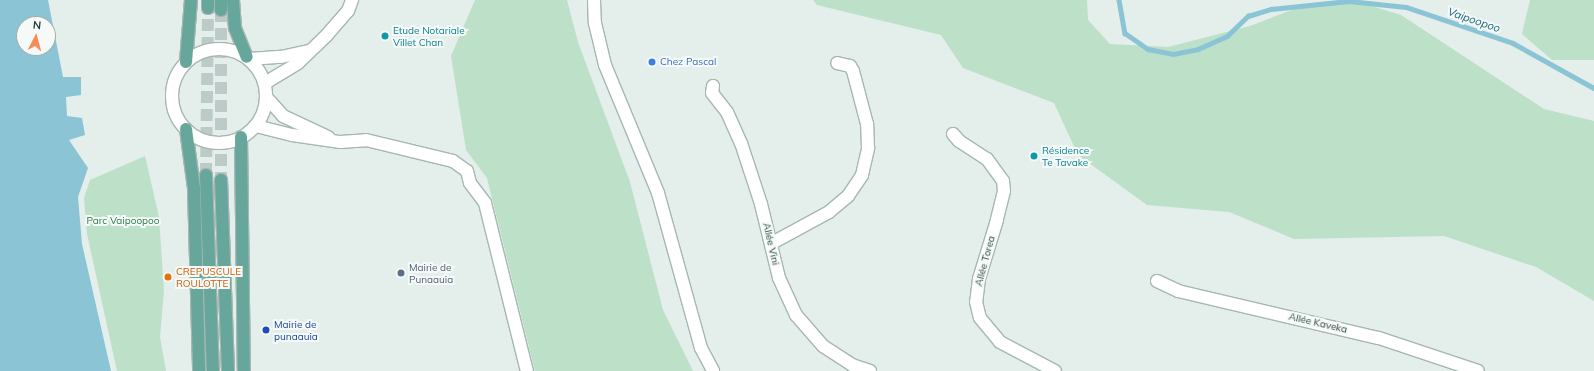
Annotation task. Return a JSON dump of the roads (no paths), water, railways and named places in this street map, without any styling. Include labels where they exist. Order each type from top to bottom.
[{"type":"main road","points":[[186,62],[191,0]]},
{"type":"main road","points":[[233,0],[235,28],[248,58]]},
{"type":"main road","points":[[186,129],[194,188],[199,371]]},
{"type":"main road","points":[[241,138],[244,371]]},
{"type":"main road","points":[[206,175],[213,371]]},
{"type":"main road","points":[[221,180],[228,371]]},
{"type":"street","points":[[265,83],[298,63],[348,11],[352,0]]},
{"type":"street","points":[[594,0],[596,30],[605,65],[658,193],[700,348],[713,371]]},
{"type":"street","points":[[248,58],[256,66],[265,83],[265,111],[256,126],[241,138],[227,142],[212,142],[198,138],[186,129],[175,112],[172,96],[176,78],[186,62],[202,52],[222,49],[248,58],[281,57],[309,51]]},
{"type":"street","points":[[772,243],[830,212],[848,196],[862,175],[868,148],[867,124],[853,71],[850,66],[837,63]]},
{"type":"street","name":"Allée Vini","points":[[713,86],[712,93],[727,112],[741,143],[772,243],[779,278],[804,327],[823,346],[843,359],[870,371]]},
{"type":"street","points":[[266,97],[283,116],[340,142]]},
{"type":"street","points":[[256,126],[292,135],[340,142],[366,140],[453,161],[467,171],[470,182],[485,203],[527,371]]},
{"type":"street","name":"Allée Torea","points":[[953,134],[959,141],[987,159],[1002,181],[1004,191],[979,279],[976,302],[980,318],[1000,342],[1055,371]]},
{"type":"street","name":"Allée Kaveka","points":[[1157,281],[1178,291],[1372,336],[1478,371]]},
{"type":"water","points":[[0,0],[48,0],[51,16],[16,16],[16,56],[56,56],[56,41],[63,77],[81,77],[81,95],[66,97],[67,116],[82,118],[85,135],[69,140],[88,168],[78,197],[82,244],[111,371],[0,371]]},
{"type":"waterway","name":"Vaipoopoo","points":[[1119,0],[1125,33],[1148,49],[1173,54],[1198,49],[1227,36],[1248,16],[1271,9],[1349,1],[1406,7],[1513,43],[1594,88]]},
{"type":"tunnel","points":[[206,175],[208,8]]},
{"type":"tunnel","points":[[221,10],[221,180]]},
{"type":"place","name":"Etude Notariale Villet Chan","points":[[385,36]]},
{"type":"place","name":"Chez Pascal","points":[[652,62]]},
{"type":"place","name":"Résidence Te Tavake","points":[[1034,156]]},
{"type":"place","name":"Mairie de Punaauia","points":[[401,273]]},
{"type":"place","name":"CREPUSCULE ROULOTTE","points":[[168,277]]},
{"type":"place","name":"Mairie de punaauia","points":[[266,330]]},
{"type":"park label","name":"Parc Vaipoopoo","points":[[123,221]]}]
